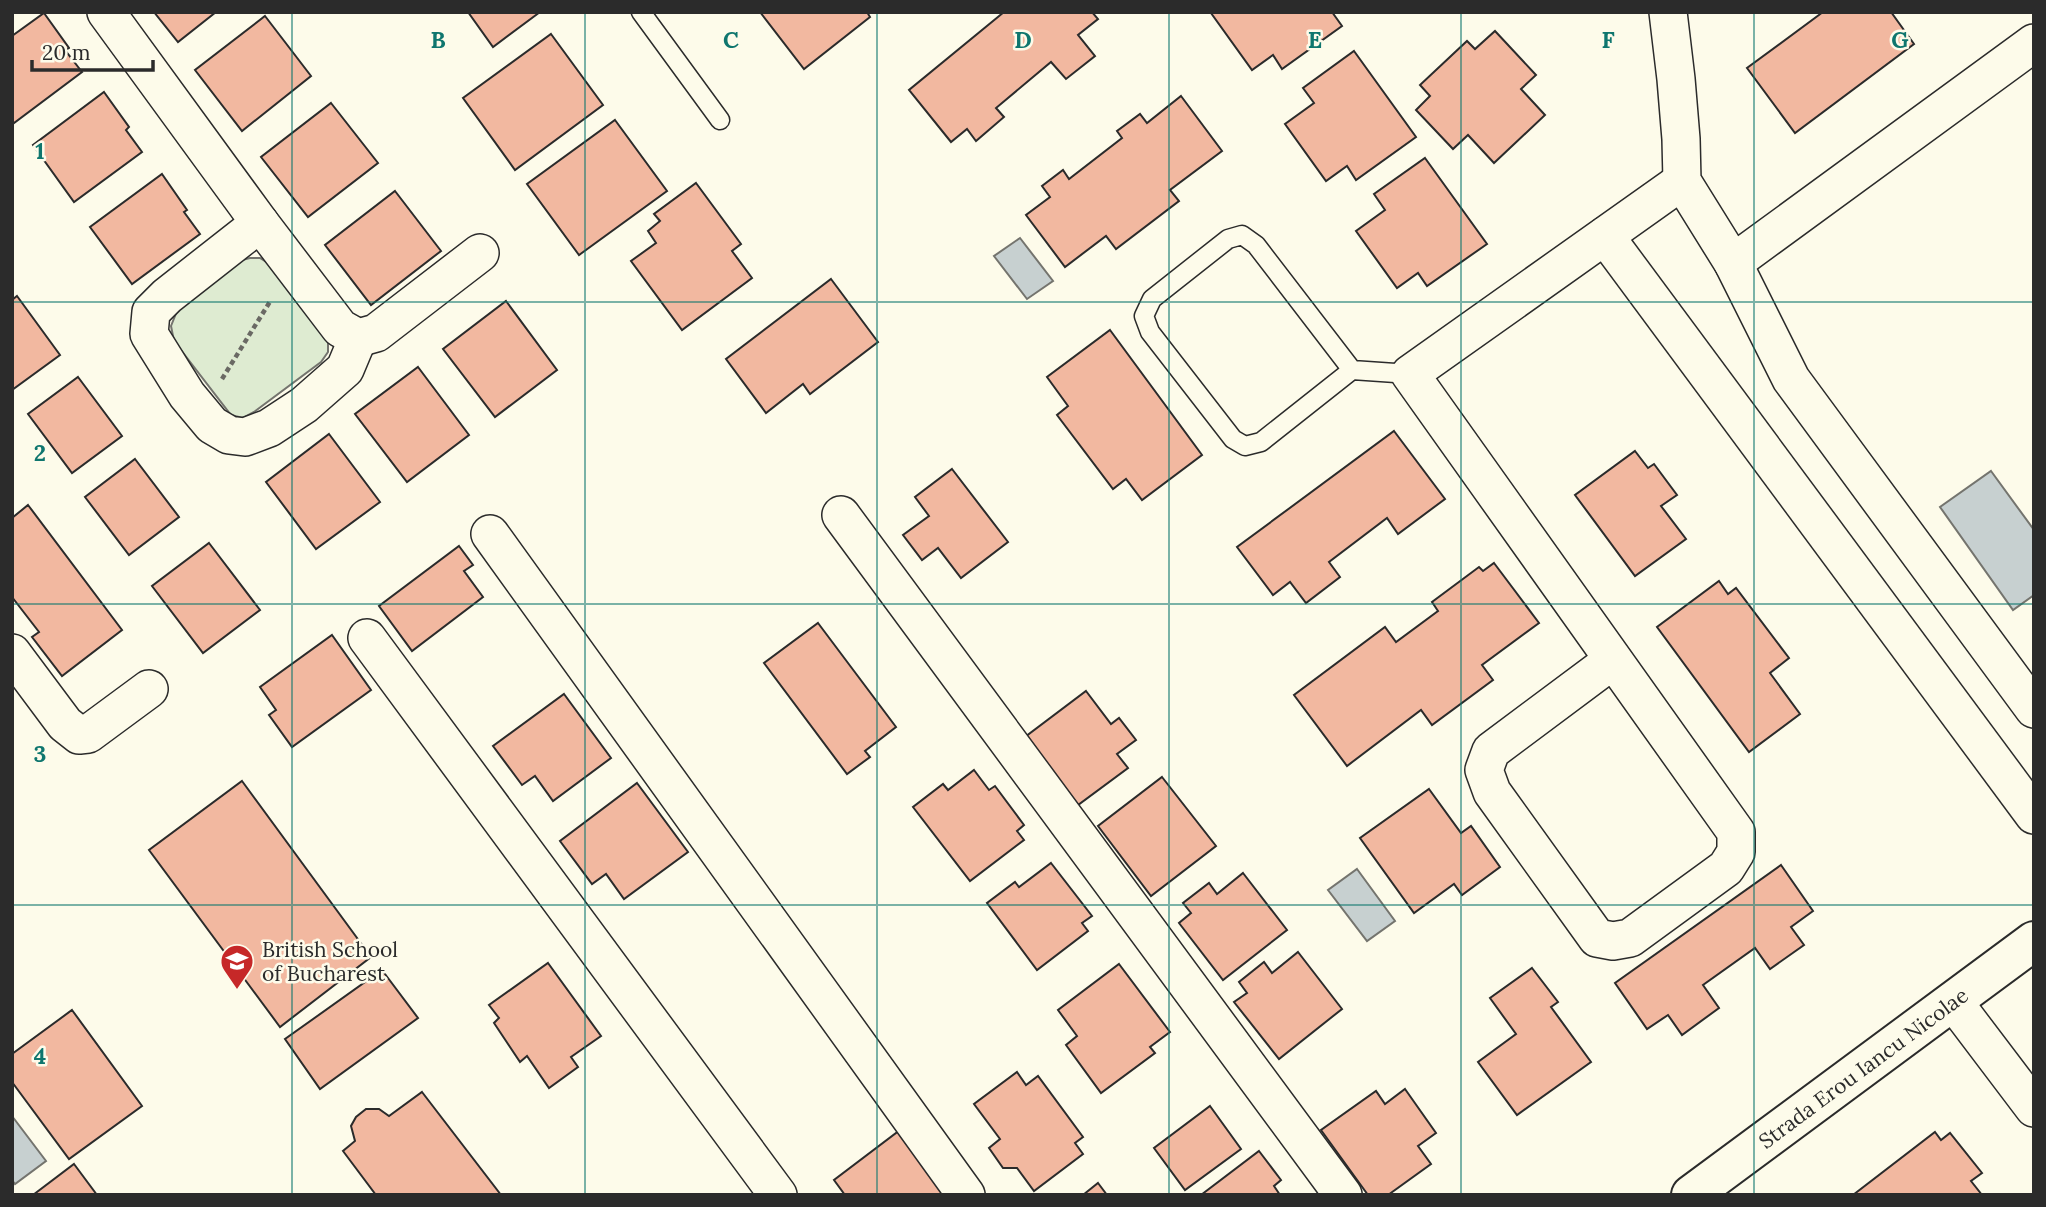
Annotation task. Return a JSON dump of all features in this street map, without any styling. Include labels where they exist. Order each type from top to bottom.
[{"type":"street","points":[[106,12],[340,328],[358,338],[376,333],[480,253]]},
{"type":"street","points":[[1668,12],[1677,91],[1682,181],[1733,263],[1791,379],[2034,709]]},
{"type":"street","points":[[1733,263],[2034,43]]},
{"type":"street","points":[[1613,660],[1491,751],[1484,770],[1492,792],[1597,938],[1613,941],[1630,938],[1726,868],[1736,852],[1736,832],[1410,374],[1682,181]]},
{"type":"street","points":[[260,223],[150,312],[149,334],[187,396],[212,425],[229,435],[245,437],[269,428],[304,405],[345,369],[358,338]]},
{"type":"street","points":[[1605,236],[2034,815]]},
{"type":"street","points":[[841,515],[1343,1195]]},
{"type":"street","points":[[491,534],[966,1195]]},
{"type":"street","points":[[368,638],[778,1195]]},
{"type":"street","points":[[12,653],[65,724],[79,736],[88,734],[149,689]]},
{"type":"street","name":"Strada Erou Iancu Nicolae","points":[[1691,1195],[2034,942]]},
{"type":"street","points":[[1953,1001],[2034,1108]]},
{"type":"lane","points":[[641,12],[720,120]]},
{"type":"lane","points":[[1352,370],[1256,244],[1242,235],[1228,239],[1152,299],[1144,316],[1150,332],[1233,439],[1245,446],[1261,442],[1352,370],[1410,374]]},
{"type":"path","points":[[201,412],[293,266]]},
{"type":"green space","points":[[260,258],[271,265],[328,338],[328,352],[321,362],[243,418],[231,415],[174,341],[171,326],[177,311],[242,260]]},
{"type":"shaded area","points":[[1020,238],[1053,281],[1027,299],[994,256]]},
{"type":"shaded area","points":[[1991,471],[2034,530],[2034,595],[2013,610],[1940,507]]},
{"type":"shaded area","points":[[1357,869],[1395,921],[1367,941],[1328,890]]},
{"type":"shaded area","points":[[12,1116],[46,1161],[15,1184],[12,1180]]},
{"type":"building","points":[[154,12],[216,12],[178,42]]},
{"type":"building","points":[[468,12],[540,12],[493,47]]},
{"type":"building","points":[[760,12],[867,12],[870,17],[804,69]]},
{"type":"building","points":[[1004,12],[1092,12],[1098,19],[1078,35],[1095,56],[1066,79],[1051,62],[996,108],[1004,117],[976,141],[967,129],[951,142],[909,90]]},
{"type":"building","points":[[1332,12],[1342,26],[1282,69],[1273,55],[1252,70],[1211,13]]},
{"type":"building","points":[[1823,12],[1891,12],[1914,44],[1795,133],[1747,68]]},
{"type":"building","points":[[44,13],[69,48],[65,50],[82,72],[14,123],[12,36]]},
{"type":"building","points":[[265,16],[311,76],[242,131],[195,70]]},
{"type":"building","points":[[1495,31],[1536,75],[1521,89],[1545,115],[1494,163],[1468,135],[1453,149],[1416,110],[1430,96],[1420,85],[1467,41],[1475,49]]},
{"type":"building","points":[[551,34],[603,105],[515,170],[463,98]]},
{"type":"building","points":[[1354,51],[1416,137],[1356,180],[1347,166],[1326,181],[1285,124],[1314,103],[1303,88]]},
{"type":"building","points":[[104,92],[129,127],[126,130],[142,152],[74,202],[33,145]]},
{"type":"building","points":[[1181,96],[1222,151],[1170,190],[1179,201],[1116,249],[1106,236],[1065,267],[1026,215],[1050,197],[1042,186],[1063,170],[1069,179],[1122,138],[1117,131],[1140,114],[1147,123]]},
{"type":"building","points":[[331,103],[378,163],[308,217],[261,157]]},
{"type":"building","points":[[615,120],[667,191],[579,255],[527,184]]},
{"type":"building","points":[[1425,158],[1487,244],[1427,286],[1418,273],[1397,288],[1356,231],[1385,210],[1374,194]]},
{"type":"building","points":[[162,174],[200,234],[132,284],[90,227]]},
{"type":"building","points":[[696,183],[741,244],[732,251],[752,278],[682,330],[631,261],[656,243],[648,231],[660,221],[654,214]]},
{"type":"building","points":[[395,191],[441,251],[371,305],[325,245]]},
{"type":"building","points":[[831,279],[878,342],[810,394],[803,384],[766,413],[726,359]]},
{"type":"building","points":[[17,296],[60,355],[12,390],[12,300]]},
{"type":"building","points":[[506,301],[557,370],[495,417],[443,349]]},
{"type":"building","points":[[1110,330],[1202,455],[1142,500],[1126,479],[1113,489],[1057,415],[1068,406],[1047,377]]},
{"type":"building","points":[[418,367],[469,435],[407,482],[355,414]]},
{"type":"building","points":[[78,377],[122,436],[72,473],[28,414]]},
{"type":"building","points":[[1394,431],[1445,499],[1398,534],[1387,518],[1329,562],[1340,577],[1306,603],[1290,582],[1273,595],[1237,547]]},
{"type":"building","points":[[329,434],[380,502],[316,549],[266,482]]},
{"type":"building","points":[[1635,451],[1648,468],[1654,464],[1677,495],[1661,506],[1686,539],[1635,576],[1575,495]]},
{"type":"building","points":[[135,459],[179,517],[129,555],[85,497]]},
{"type":"building","points":[[952,469],[1008,542],[961,578],[938,548],[922,560],[903,535],[929,516],[915,497]]},
{"type":"building","points":[[28,505],[122,630],[62,676],[32,637],[39,632],[12,597],[12,518]]},
{"type":"building","points":[[209,543],[260,610],[203,653],[152,586]]},
{"type":"building","points":[[459,546],[473,565],[464,571],[483,597],[412,651],[379,606]]},
{"type":"building","points":[[1494,563],[1539,623],[1482,665],[1493,680],[1432,725],[1421,710],[1347,766],[1294,695],[1385,627],[1396,642],[1438,611],[1432,602],[1479,567],[1483,571]]},
{"type":"building","points":[[1719,581],[1728,594],[1736,588],[1789,658],[1770,673],[1800,714],[1749,752],[1657,627]]},
{"type":"building","points":[[818,623],[896,727],[865,751],[870,757],[847,774],[764,663]]},
{"type":"building","points":[[332,635],[371,690],[292,747],[269,715],[276,710],[260,687]]},
{"type":"building","points":[[1086,691],[1111,724],[1119,718],[1136,740],[1117,754],[1128,768],[1078,805],[1025,737]]},
{"type":"building","points":[[564,694],[611,758],[553,801],[535,776],[522,785],[493,746]]},
{"type":"building","points":[[974,770],[989,790],[995,786],[1024,825],[1017,831],[1024,840],[970,881],[913,807],[943,784],[948,790]]},
{"type":"building","points":[[1162,777],[1216,846],[1151,896],[1098,826]]},
{"type":"building","points":[[242,781],[371,957],[280,1027],[149,850]]},
{"type":"building","points":[[637,783],[688,852],[624,899],[606,874],[592,884],[560,841]]},
{"type":"building","points":[[1429,789],[1461,833],[1471,826],[1500,867],[1462,895],[1454,884],[1414,913],[1360,838]]},
{"type":"building","points":[[1051,863],[1092,916],[1082,923],[1088,931],[1037,970],[987,903],[1015,882],[1019,887]]},
{"type":"building","points":[[1781,865],[1813,911],[1791,927],[1804,945],[1770,969],[1755,948],[1703,985],[1719,1008],[1682,1035],[1668,1015],[1647,1029],[1615,983]]},
{"type":"building","points":[[1243,873],[1287,930],[1223,980],[1179,923],[1191,913],[1183,903],[1209,883],[1217,894]]},
{"type":"building","points":[[1298,952],[1342,1009],[1279,1059],[1234,1002],[1247,993],[1239,982],[1264,962],[1272,973]]},
{"type":"building","points":[[548,963],[601,1036],[571,1057],[578,1067],[549,1088],[527,1056],[520,1062],[494,1023],[499,1018],[489,1005]]},
{"type":"building","points":[[1119,964],[1170,1032],[1150,1047],[1155,1053],[1101,1093],[1066,1045],[1077,1036],[1058,1010]]},
{"type":"building","points":[[1532,968],[1558,1002],[1551,1007],[1591,1062],[1517,1115],[1478,1062],[1516,1034],[1490,998]]},
{"type":"building","points":[[382,970],[418,1018],[320,1089],[285,1039]]},
{"type":"building","points":[[72,1010],[142,1106],[69,1159],[12,1082],[12,1054]]},
{"type":"building","points":[[1017,1072],[1026,1085],[1038,1076],[1083,1137],[1075,1143],[1083,1154],[1034,1191],[1017,1168],[1003,1168],[989,1148],[1000,1139],[974,1104]]},
{"type":"building","points":[[1405,1089],[1436,1133],[1418,1146],[1431,1164],[1388,1195],[1368,1195],[1321,1130],[1376,1091],[1385,1104]]},
{"type":"building","points":[[422,1092],[501,1195],[376,1195],[343,1151],[355,1141],[351,1126],[356,1117],[366,1109],[379,1109],[389,1116]]},
{"type":"building","points":[[1210,1106],[1241,1149],[1185,1190],[1154,1148]]},
{"type":"building","points":[[904,1127],[955,1195],[845,1195],[834,1180]]},
{"type":"building","points":[[1935,1132],[1941,1140],[1950,1133],[1982,1173],[1971,1181],[1982,1195],[1853,1195]]},
{"type":"building","points":[[1259,1151],[1281,1180],[1274,1186],[1280,1195],[1201,1195]]},
{"type":"building","points":[[74,1164],[97,1195],[33,1195]]},
{"type":"building","points":[[1098,1183],[1107,1195],[1083,1195]]},
{"type":"place","name":"British School of Bucharest","points":[[237,991]]}]
